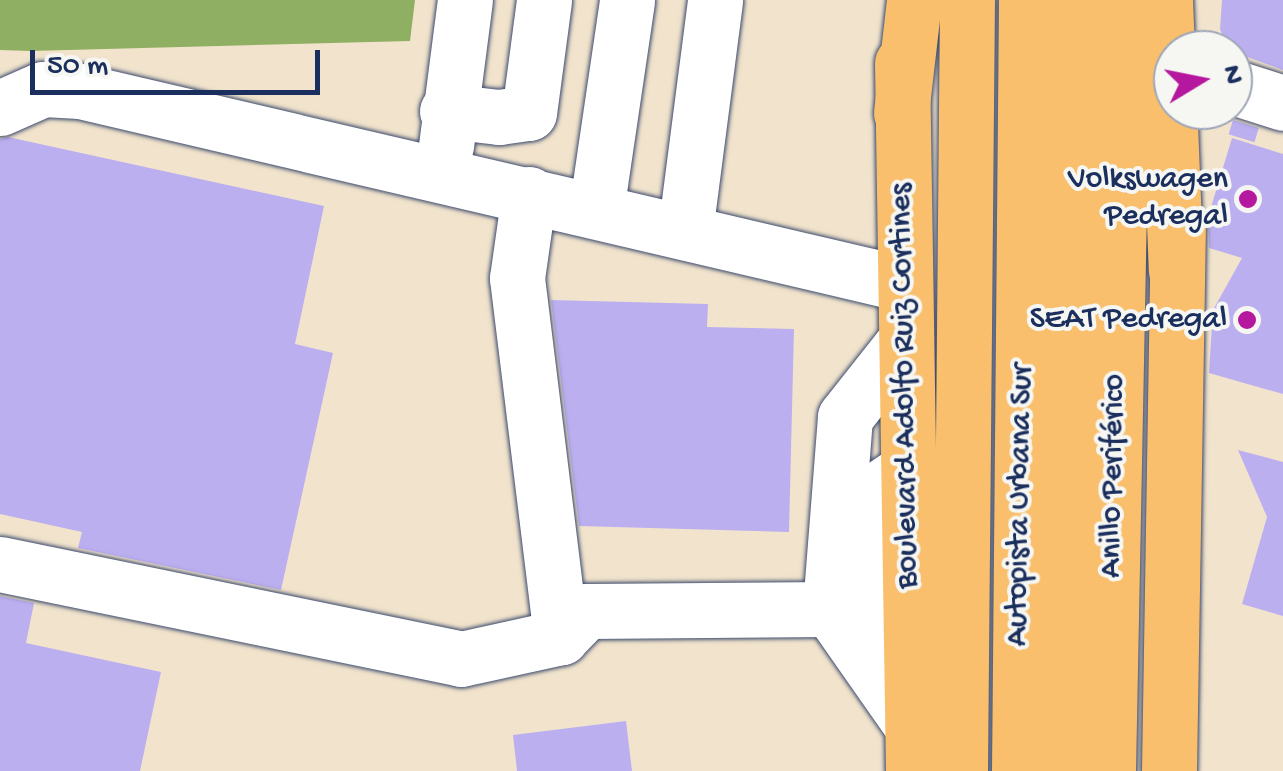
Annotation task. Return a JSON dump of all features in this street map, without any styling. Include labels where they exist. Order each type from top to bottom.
[{"type":"main road","name":"Boulevard Adolfo Ruiz Cortines","points":[[903,0],[901,113],[913,748]]},
{"type":"main road","points":[[901,113],[914,0]]},
{"type":"main road","points":[[960,771],[967,0]]},
{"type":"main road","name":"Autopista Urbana Sur","points":[[1019,771],[1026,0]]},
{"type":"main road","name":"Autopista Urbana Sur","points":[[1063,771],[1068,0]]},
{"type":"main road","name":"Anillo Periférico","points":[[1108,771],[1119,206],[1118,0]]},
{"type":"main road","points":[[1119,206],[1153,0]]},
{"type":"main road","points":[[1165,0],[1176,270]]},
{"type":"main road","points":[[1185,30],[1186,0]]},
{"type":"main road","points":[[1168,771],[1181,130]]},
{"type":"lane","points":[[446,174],[447,111],[464,0]]},
{"type":"lane","points":[[447,111],[499,117],[529,113],[544,0]]},
{"type":"lane","points":[[596,210],[626,0]]},
{"type":"lane","points":[[685,232],[715,0]]},
{"type":"lane","points":[[0,108],[43,88],[80,91],[904,284]]},
{"type":"lane","points":[[1253,93],[1283,102]]},
{"type":"lane","points":[[529,194],[518,278],[561,637]]},
{"type":"lane","points":[[905,342],[845,416],[830,609],[913,748]]},
{"type":"lane","points":[[0,564],[461,658],[561,637],[586,610],[830,609]]},
{"type":"green space","points":[[0,0],[415,0],[410,41],[30,51],[0,50]]},
{"type":"building","points":[[1222,0],[1283,0],[1283,70],[1253,59],[1253,30],[1220,29]]},
{"type":"building","points":[[1259,128],[1254,142],[1229,134],[1230,130]]},
{"type":"building","points":[[8,137],[324,206],[295,344],[333,353],[281,590],[78,548],[82,532],[0,514],[0,139]]},
{"type":"building","points":[[1232,138],[1283,154],[1283,394],[1209,373],[1213,310],[1242,258],[1209,248],[1208,217]]},
{"type":"building","points":[[551,300],[708,304],[707,327],[794,329],[789,532],[579,526]]},
{"type":"building","points":[[1238,450],[1283,462],[1283,616],[1242,604],[1267,517]]},
{"type":"building","points":[[0,596],[34,603],[26,643],[161,672],[140,771],[0,771]]},
{"type":"building","points":[[626,721],[632,771],[517,771],[513,735]]},
{"type":"place","name":"Volkswagen Pedregal","points":[[1248,199]]},
{"type":"place","name":"SEAT Pedregal","points":[[1247,320]]}]
